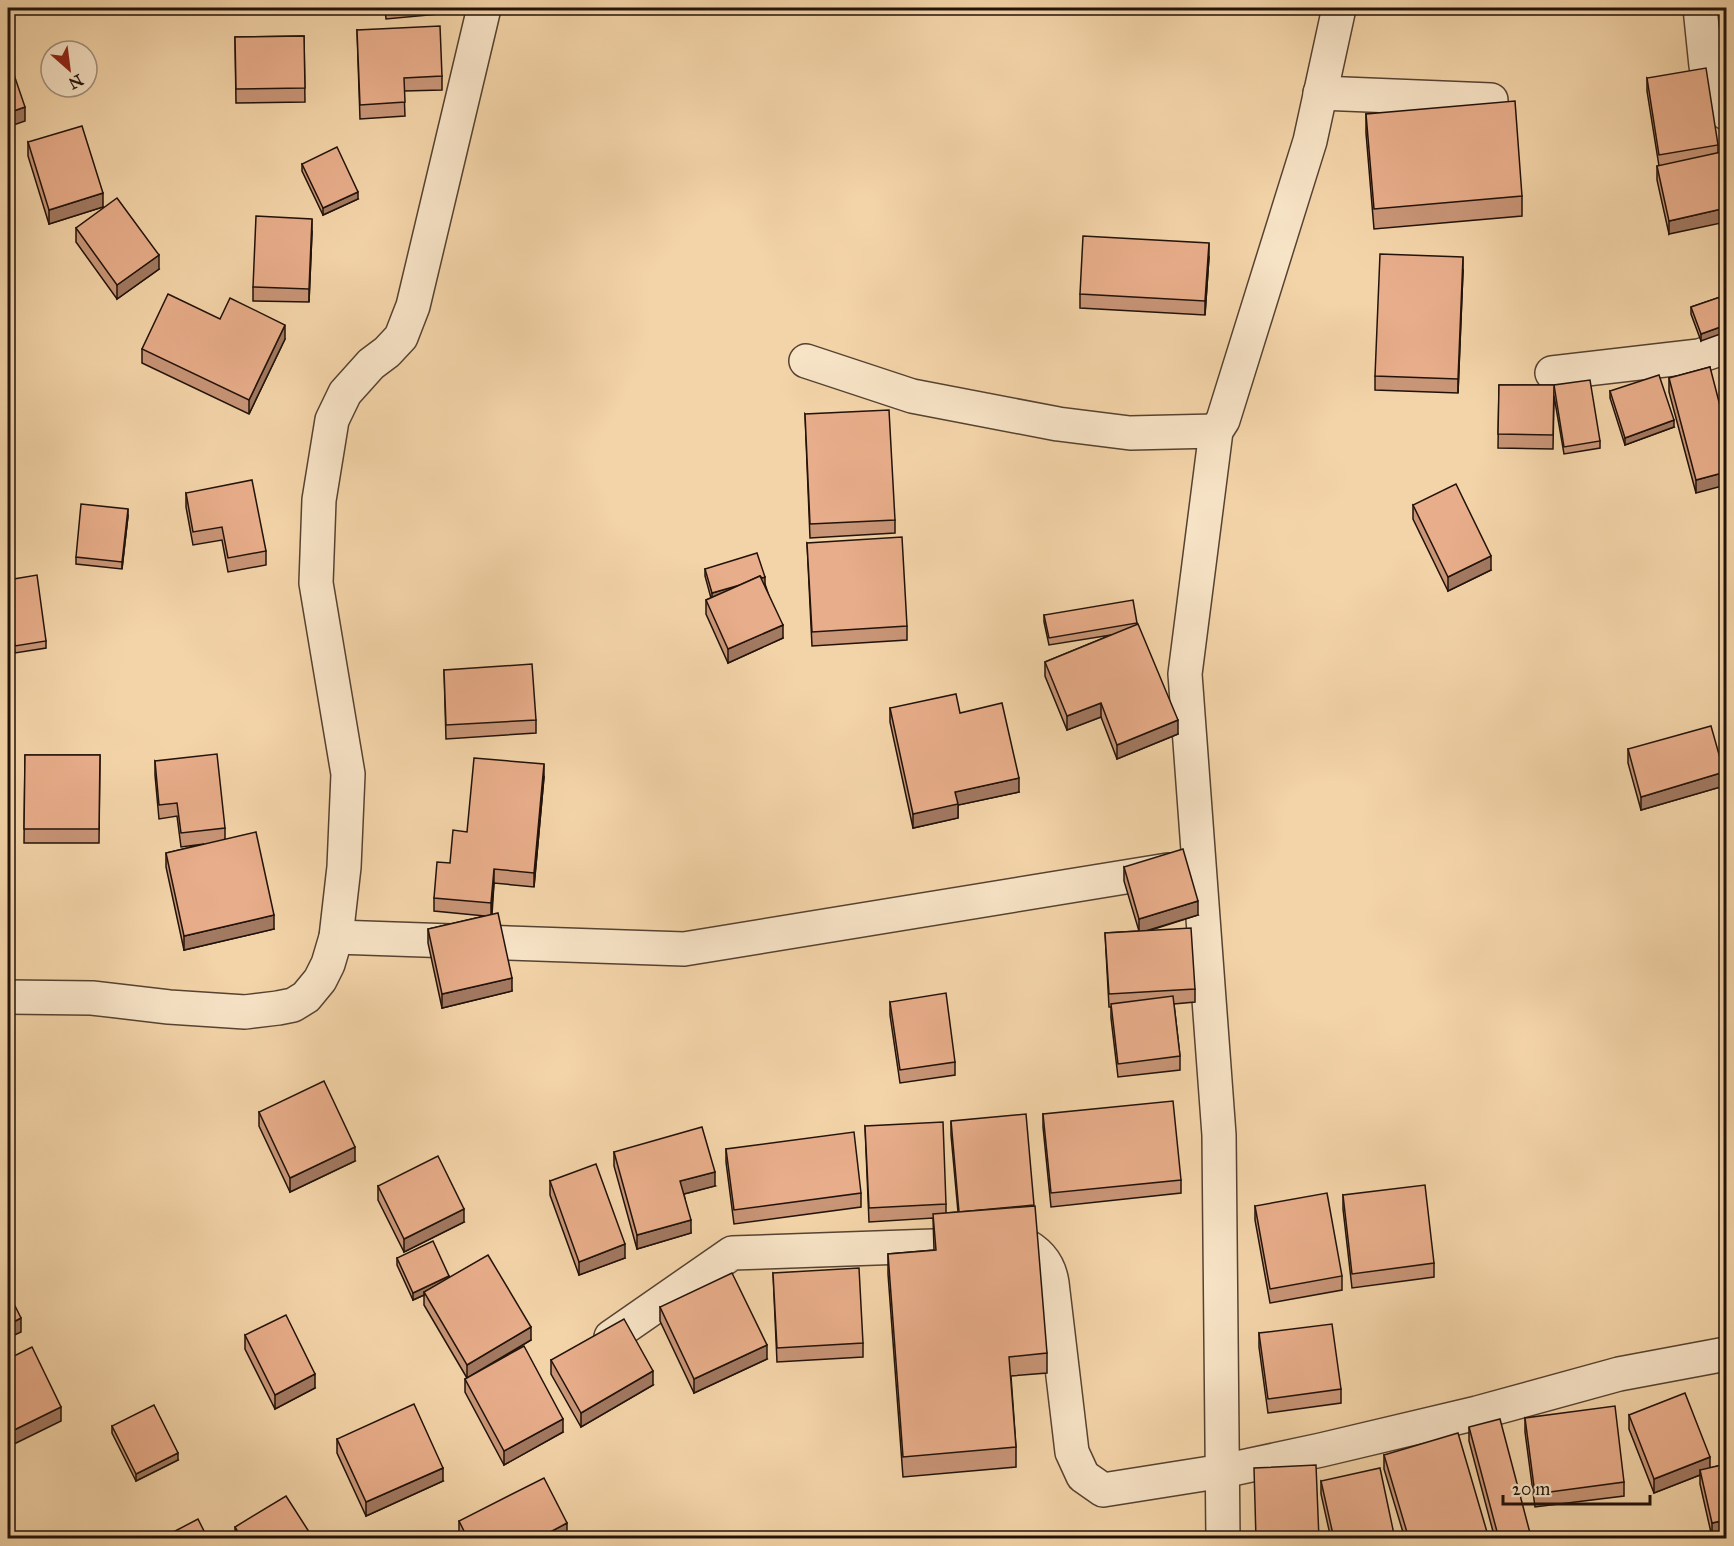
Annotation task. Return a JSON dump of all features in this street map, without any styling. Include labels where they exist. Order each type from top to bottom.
[{"type":"street","points":[[8,997],[92,998],[169,1007],[245,1012],[293,1005],[306,997],[320,980],[328,964],[336,937],[344,867],[348,774],[316,583],[319,500],[332,420],[345,393],[371,364],[401,337],[413,306],[484,8]]},
{"type":"street","points":[[1223,1539],[1219,1135],[1185,674],[1216,431],[1222,420],[1310,141],[1339,8]]},
{"type":"street","points":[[1701,8],[1706,66],[1726,113]]},
{"type":"street","points":[[1320,93],[1491,100]]},
{"type":"street","points":[[1552,373],[1700,356],[1726,347]]},
{"type":"street","points":[[806,361],[912,396],[1058,424],[1130,434],[1216,431]]},
{"type":"street","points":[[336,937],[684,949],[1198,865]]},
{"type":"street","points":[[611,1337],[732,1253],[1020,1242],[1040,1255],[1048,1267],[1051,1276],[1072,1452],[1083,1476],[1103,1490],[1223,1471],[1321,1450],[1477,1413],[1620,1374],[1726,1354]]},
{"type":"building","points":[[440,26],[442,76],[404,78],[405,102],[360,105],[357,30]]},
{"type":"building","points":[[304,36],[305,88],[236,89],[235,37]]},
{"type":"building","points":[[8,61],[25,107],[8,113]]},
{"type":"building","points":[[1706,68],[1718,145],[1659,155],[1647,78]]},
{"type":"building","points":[[1515,101],[1522,196],[1374,209],[1366,114]]},
{"type":"building","points":[[82,126],[103,193],[49,210],[28,142]]},
{"type":"building","points":[[337,147],[358,192],[323,208],[302,164]]},
{"type":"building","points":[[1726,151],[1726,208],[1669,221],[1657,166]]},
{"type":"building","points":[[117,198],[159,255],[117,285],[76,228]]},
{"type":"building","points":[[256,216],[312,219],[309,289],[253,287]]},
{"type":"building","points":[[1083,236],[1209,243],[1205,301],[1080,294]]},
{"type":"building","points":[[1380,254],[1463,257],[1458,379],[1375,376]]},
{"type":"building","points":[[168,294],[220,319],[230,298],[285,325],[249,400],[142,349]]},
{"type":"building","points":[[1726,295],[1726,325],[1701,334],[1691,307]]},
{"type":"building","points":[[1726,357],[1726,377],[1720,360]]},
{"type":"building","points":[[1710,367],[1726,429],[1726,472],[1696,480],[1669,378]]},
{"type":"building","points":[[1659,375],[1674,420],[1625,438],[1610,391]]},
{"type":"building","points":[[1590,380],[1600,441],[1564,447],[1554,385]]},
{"type":"building","points":[[1499,385],[1554,385],[1553,435],[1498,434]]},
{"type":"building","points":[[889,410],[895,520],[810,524],[805,414]]},
{"type":"building","points":[[252,480],[266,551],[228,558],[222,527],[193,532],[186,493]]},
{"type":"building","points":[[1456,484],[1491,556],[1448,577],[1413,505]]},
{"type":"building","points":[[81,504],[128,509],[122,562],[76,557]]},
{"type":"building","points":[[902,537],[907,626],[812,632],[807,543]]},
{"type":"building","points":[[757,553],[765,577],[760,576],[740,585],[712,593],[705,569]]},
{"type":"building","points":[[37,575],[46,641],[15,646],[8,580]]},
{"type":"building","points":[[760,576],[783,625],[728,649],[706,600]]},
{"type":"building","points":[[1133,600],[1137,623],[1049,638],[1044,615]]},
{"type":"building","points":[[1138,624],[1178,720],[1117,745],[1101,703],[1067,716],[1045,662]]},
{"type":"building","points":[[532,664],[536,720],[446,725],[444,670]]},
{"type":"building","points":[[956,694],[960,713],[1002,703],[1019,778],[955,792],[958,804],[913,814],[890,708]]},
{"type":"building","points":[[1711,726],[1724,772],[1641,797],[1628,749]]},
{"type":"building","points":[[217,754],[225,828],[181,833],[177,803],[159,805],[155,761]]},
{"type":"building","points":[[25,755],[100,755],[99,829],[24,829]]},
{"type":"building","points":[[474,758],[544,764],[534,873],[494,869],[491,903],[434,898],[437,862],[450,863],[453,830],[467,832]]},
{"type":"building","points":[[256,832],[274,915],[184,936],[166,853]]},
{"type":"building","points":[[1183,849],[1198,901],[1139,919],[1124,867]]},
{"type":"building","points":[[498,913],[512,978],[442,994],[428,929]]},
{"type":"building","points":[[1191,928],[1195,989],[1109,994],[1105,933]]},
{"type":"building","points":[[946,993],[955,1062],[900,1070],[890,1002]]},
{"type":"building","points":[[1173,996],[1180,1056],[1118,1064],[1111,1004]]},
{"type":"building","points":[[324,1081],[355,1147],[290,1178],[259,1112]]},
{"type":"building","points":[[1173,1101],[1181,1180],[1051,1193],[1043,1114]]},
{"type":"building","points":[[1026,1114],[1034,1205],[959,1212],[951,1121]]},
{"type":"building","points":[[943,1122],[946,1204],[869,1208],[865,1126]]},
{"type":"building","points":[[702,1127],[715,1172],[680,1181],[691,1220],[637,1235],[614,1152]]},
{"type":"building","points":[[854,1132],[861,1193],[734,1210],[726,1149]]},
{"type":"building","points":[[438,1156],[464,1209],[404,1239],[378,1186]]},
{"type":"building","points":[[596,1164],[625,1244],[579,1262],[550,1181]]},
{"type":"building","points":[[1425,1185],[1434,1263],[1352,1274],[1343,1195]]},
{"type":"building","points":[[1327,1193],[1342,1276],[1270,1289],[1255,1206]]},
{"type":"building","points":[[1035,1206],[1047,1353],[1009,1357],[1016,1447],[903,1457],[888,1254],[936,1250],[933,1214]]},
{"type":"building","points":[[433,1241],[449,1276],[413,1293],[397,1258]]},
{"type":"building","points":[[488,1255],[531,1327],[467,1365],[424,1292]]},
{"type":"building","points":[[859,1268],[863,1343],[777,1348],[773,1273]]},
{"type":"building","points":[[732,1273],[767,1345],[694,1379],[660,1307]]},
{"type":"building","points":[[8,1292],[21,1318],[8,1325]]},
{"type":"building","points":[[286,1315],[315,1374],[275,1395],[245,1335]]},
{"type":"building","points":[[624,1319],[653,1371],[581,1413],[551,1360]]},
{"type":"building","points":[[1332,1324],[1341,1389],[1268,1399],[1259,1333]]},
{"type":"building","points":[[524,1346],[563,1419],[504,1451],[465,1379]]},
{"type":"building","points":[[32,1347],[61,1407],[8,1433],[8,1359]]},
{"type":"building","points":[[1685,1393],[1710,1457],[1654,1479],[1629,1415]]},
{"type":"building","points":[[414,1404],[443,1468],[366,1502],[337,1439]]},
{"type":"building","points":[[154,1405],[178,1453],[136,1474],[112,1426]]},
{"type":"building","points":[[1615,1406],[1624,1482],[1535,1494],[1525,1418]]},
{"type":"building","points":[[1500,1419],[1530,1533],[1508,1539],[1499,1539],[1469,1427]]},
{"type":"building","points":[[1458,1433],[1487,1532],[1467,1539],[1409,1539],[1384,1455]]},
{"type":"building","points":[[1726,1464],[1726,1520],[1712,1523],[1700,1470]]},
{"type":"building","points":[[1316,1465],[1319,1539],[1256,1539],[1254,1468]]},
{"type":"building","points":[[1380,1468],[1395,1539],[1334,1539],[1321,1481]]},
{"type":"building","points":[[544,1478],[567,1523],[537,1539],[468,1539],[459,1521]]},
{"type":"building","points":[[286,1496],[313,1538],[242,1539],[235,1527]]},
{"type":"building","points":[[198,1519],[208,1539],[160,1539]]}]
